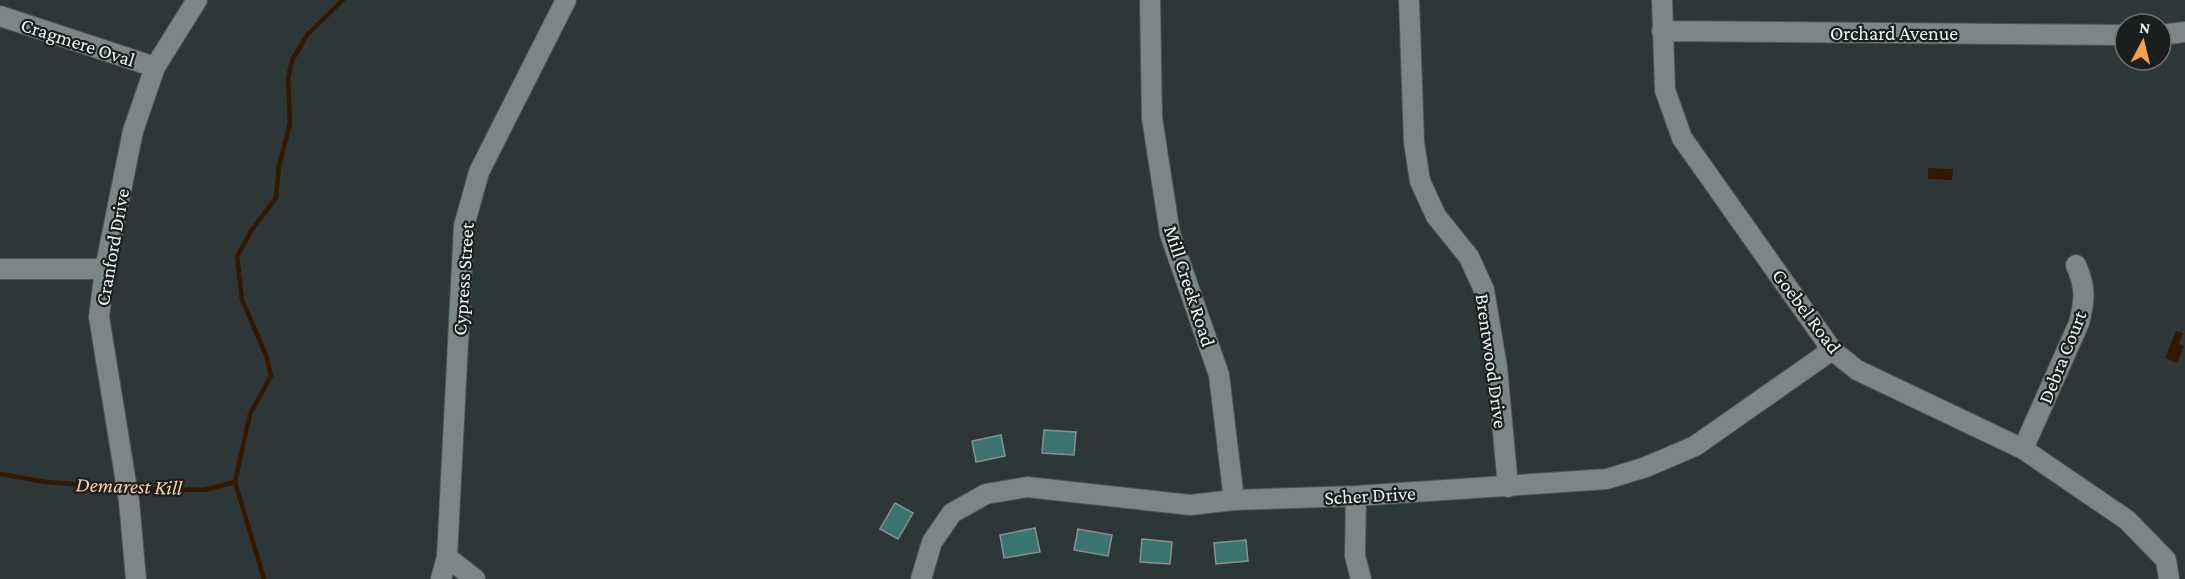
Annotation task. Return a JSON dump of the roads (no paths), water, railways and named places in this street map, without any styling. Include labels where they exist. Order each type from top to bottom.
[{"type":"street","name":"Cranford Drive","points":[[136,579],[129,499],[99,317],[105,269],[133,131],[155,67],[197,0]]},
{"type":"street","name":"Cypress Street","points":[[441,579],[447,557],[464,226],[479,172],[566,0]]},
{"type":"street","name":"Mill Creek Road","points":[[1150,0],[1152,118],[1170,234],[1219,375],[1234,500]]},
{"type":"street","name":"Brentwood Drive","points":[[1409,0],[1414,133],[1420,181],[1437,216],[1469,257],[1484,290],[1497,367],[1508,488]]},
{"type":"street","name":"Goebel Road","points":[[1662,0],[1665,90],[1682,138],[1832,350],[1857,370],[2023,448],[2127,520],[2166,560],[2169,579]]},
{"type":"street","name":"Cragmere Oval","points":[[0,16],[155,67]]},
{"type":"street","name":"Orchard Avenue","points":[[1662,31],[2113,35]]},
{"type":"street","name":"Debra Court","points":[[2023,448],[2079,323],[2084,303],[2084,283],[2076,265]]},
{"type":"street","points":[[0,269],[105,269]]},
{"type":"street","name":"Scher Drive","points":[[921,579],[932,542],[952,513],[986,494],[1027,487],[1190,505],[1234,500],[1508,488],[1607,479],[1646,467],[1695,446],[1832,350]]},
{"type":"street","points":[[1356,496],[1355,556],[1361,579]]},
{"type":"street","points":[[447,557],[475,579]]},
{"type":"waterway","name":"Demarest Kill","points":[[235,482],[250,414],[271,376],[266,355],[242,300],[237,257],[251,231],[276,198],[279,166],[290,124],[288,79],[292,60],[308,34],[343,0]]},
{"type":"waterway","name":"Demarest Kill","points":[[0,474],[46,482],[122,488]]},
{"type":"waterway","points":[[235,482],[264,579]]},
{"type":"waterway","name":"Demarest Kill","points":[[133,489],[204,490],[235,482]]}]
